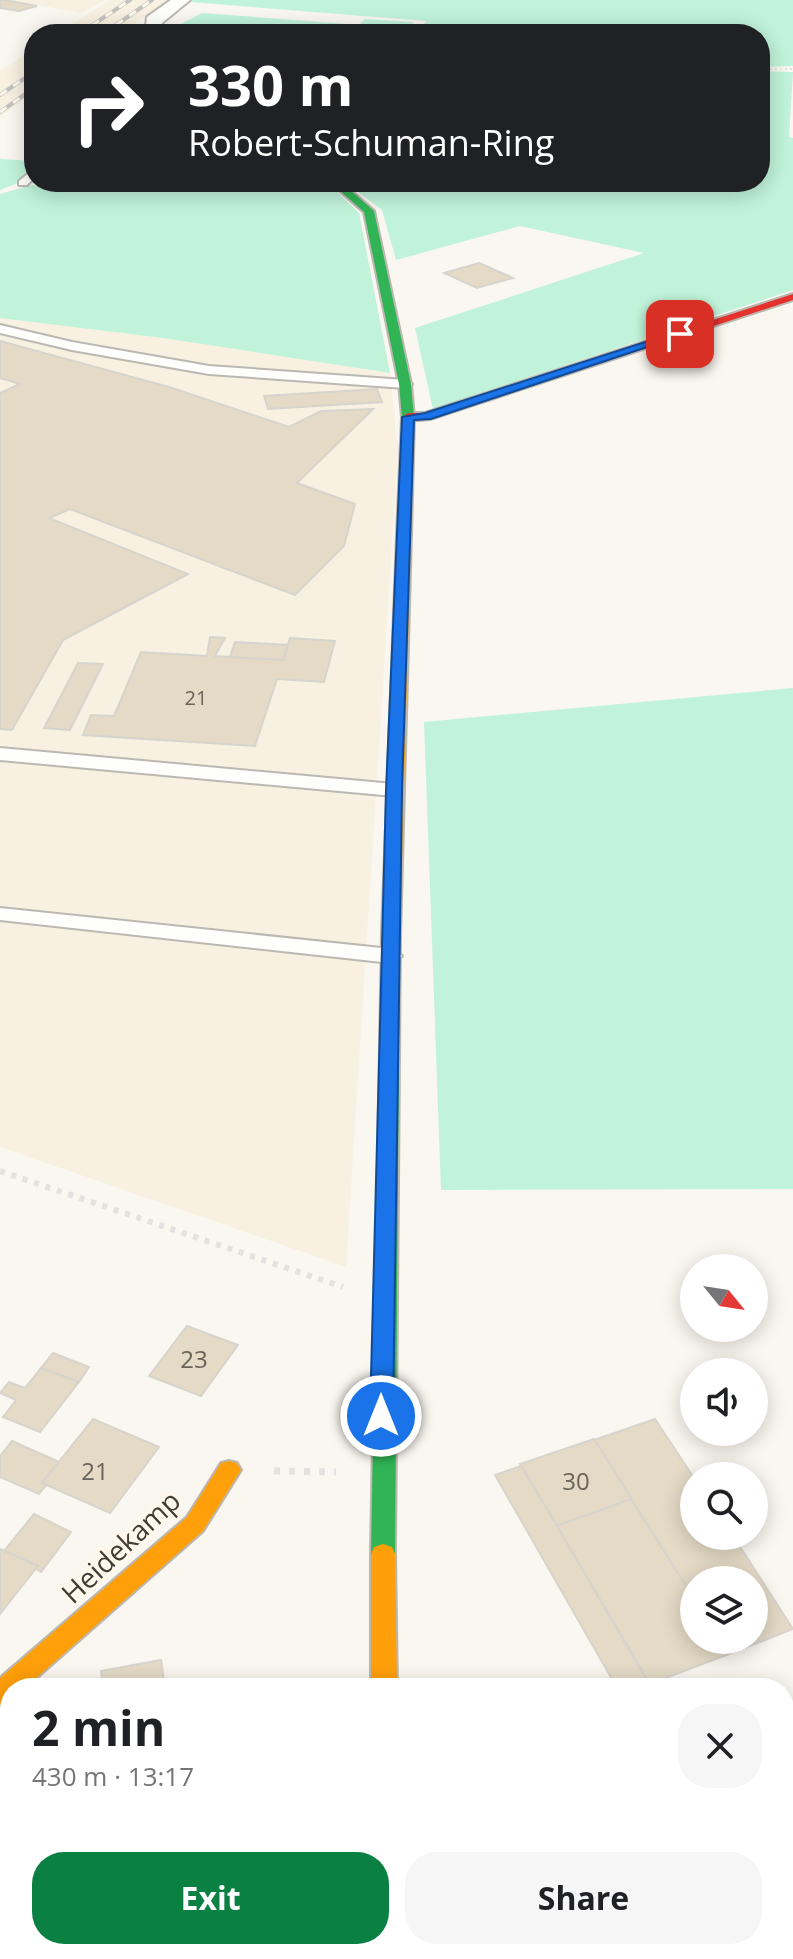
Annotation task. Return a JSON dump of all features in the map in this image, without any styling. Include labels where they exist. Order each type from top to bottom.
[{"type":"street","points":[[153,24],[182,0]]},
{"type":"street","points":[[347,192],[369,211],[405,384],[408,417],[394,790],[381,1301],[384,1678]]},
{"type":"street","points":[[408,417],[426,416],[793,297]]},
{"type":"street","name":"Heidekamp","points":[[18,1678],[195,1524],[229,1470]]},
{"type":"lane","points":[[0,329],[72,346],[209,370],[405,384]]},
{"type":"lane","points":[[0,754],[394,790]]},
{"type":"lane","points":[[0,914],[391,956]]},
{"type":"path","points":[[770,69],[793,69]]},
{"type":"path","points":[[0,1171],[381,1301]]},
{"type":"path","points":[[229,1470],[381,1473]]},
{"type":"shaded area","points":[[10,0],[105,0],[82,13]]},
{"type":"shaded area","points":[[110,0],[168,0],[133,24],[73,24]]},
{"type":"shaded area","points":[[24,55],[24,100],[0,117],[0,71]]},
{"type":"shaded area","points":[[0,318],[163,338],[390,373],[398,448],[346,1267],[0,1147]]},
{"type":"green space","points":[[793,0],[793,66],[770,67],[770,24],[423,24],[426,21],[190,2]]},
{"type":"green space","points":[[202,13],[348,24],[181,24]]},
{"type":"green space","points":[[365,19],[414,22],[412,24],[360,24]]},
{"type":"green space","points":[[770,71],[793,72],[789,137],[793,138],[793,290],[433,409],[415,328],[644,253],[520,226],[396,260],[382,210],[358,192],[770,192]]},
{"type":"green space","points":[[0,159],[24,160],[24,177],[0,190]]},
{"type":"green space","points":[[24,187],[24,192],[337,192],[359,213],[390,373],[163,338],[0,318],[0,194]]},
{"type":"green space","points":[[793,688],[793,1189],[441,1190],[424,722]]},
{"type":"building","points":[[0,0],[37,6],[19,11],[0,8]]},
{"type":"building","points":[[479,263],[513,278],[477,288],[444,273]]},
{"type":"building","points":[[0,341],[169,387],[289,427],[321,411],[373,409],[297,483],[355,504],[344,546],[295,595],[70,509],[49,518],[188,574],[63,640],[12,730],[0,729],[0,393],[20,384],[0,378]]},
{"type":"building","points":[[377,389],[382,402],[268,409],[264,396]]},
{"type":"building","points":[[210,637],[225,638],[215,656],[283,660],[290,638],[335,641],[324,682],[277,679],[255,746],[83,735],[91,715],[114,716],[141,652],[207,656]]},
{"type":"building","points":[[235,642],[288,645],[283,660],[230,657]]},
{"type":"building","points":[[78,663],[103,664],[70,730],[44,728]]},
{"type":"building","points":[[187,1326],[238,1345],[201,1396],[149,1376]]},
{"type":"building","points":[[53,1353],[89,1367],[79,1382],[41,1368]]},
{"type":"building","points":[[41,1368],[79,1382],[40,1432],[3,1417],[16,1400],[0,1393],[9,1382],[25,1388]]},
{"type":"building","points":[[93,1419],[159,1447],[110,1513],[42,1483]]},
{"type":"building","points":[[655,1419],[683,1462],[680,1462],[680,1550],[742,1550],[752,1566],[680,1566],[680,1577],[594,1440]]},
{"type":"building","points":[[594,1439],[632,1499],[557,1526],[520,1464]]},
{"type":"building","points":[[12,1441],[59,1462],[42,1483],[46,1485],[39,1494],[0,1477],[0,1456]]},
{"type":"building","points":[[521,1466],[646,1678],[611,1678],[495,1475]]},
{"type":"building","points":[[631,1499],[680,1577],[680,1654],[729,1654],[666,1678],[646,1678],[557,1526]]},
{"type":"building","points":[[34,1514],[71,1532],[41,1572],[36,1569],[38,1566],[4,1551]]},
{"type":"building","points":[[0,1549],[38,1566],[0,1614]]},
{"type":"building","points":[[768,1590],[793,1629],[768,1639]]},
{"type":"building","points":[[161,1660],[164,1678],[102,1678],[101,1671]]},
{"type":"railway","points":[[94,24],[130,0]]},
{"type":"railway","points":[[117,24],[152,0]]},
{"type":"railway","points":[[0,95],[24,79]]},
{"type":"railway","points":[[0,112],[24,95]]},
{"type":"traffic: fast","points":[[347,192],[369,211],[405,384],[408,417],[404,534]]},
{"type":"traffic: fast","points":[[383,1554],[391,934]]},
{"type":"traffic: slow","points":[[391,934],[404,534]]},
{"type":"traffic: slow","points":[[18,1678],[195,1524],[229,1470]]},
{"type":"traffic: slow","points":[[383,1554],[384,1678]]},
{"type":"traffic: jam","points":[[408,417],[426,416],[793,297]]},
{"type":"route","points":[[381,1416],[394,790],[408,417],[426,416],[680,334]]}]
